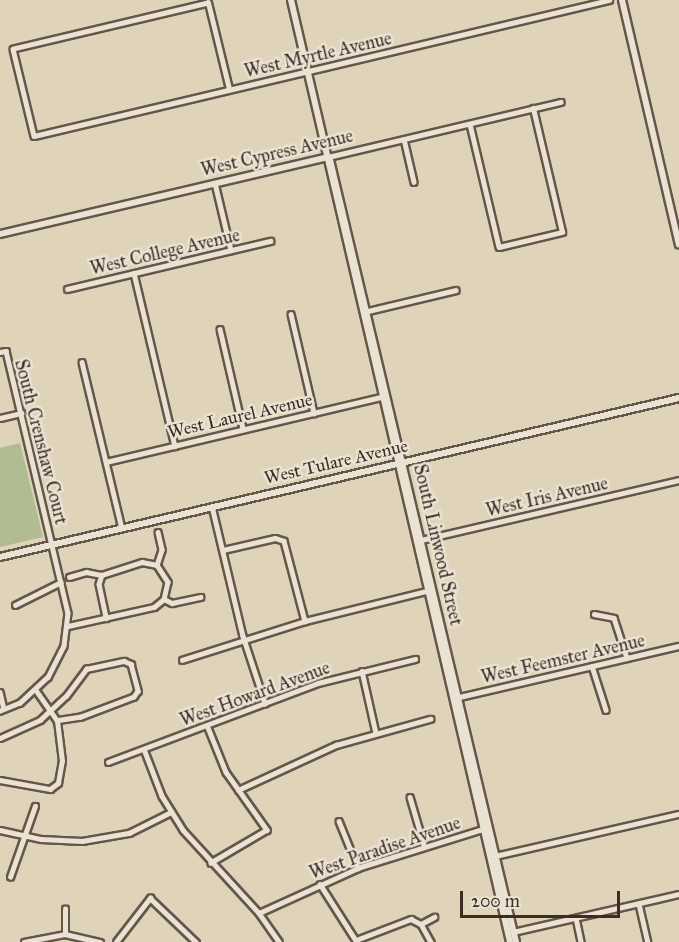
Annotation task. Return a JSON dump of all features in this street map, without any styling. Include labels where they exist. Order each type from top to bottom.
[{"type":"street","name":"South Linwood Street","points":[[291,0],[386,387],[416,548],[455,698]]},
{"type":"street","name":"West Myrtle Avenue","points":[[229,89],[208,3],[13,49],[33,136],[609,0]]},
{"type":"street","points":[[622,0],[679,244]]},
{"type":"street","name":"West Cypress Avenue","points":[[0,234],[561,102]]},
{"type":"street","points":[[470,124],[499,247],[562,232],[533,108]]},
{"type":"street","points":[[404,139],[414,182]]},
{"type":"street","name":"South Linwood Street","points":[[328,157],[353,280],[381,397],[422,540],[455,698],[511,933],[516,942]]},
{"type":"street","points":[[215,183],[231,250]]},
{"type":"street","name":"West College Avenue","points":[[67,289],[270,241]]},
{"type":"street","points":[[134,273],[175,446]]},
{"type":"street","points":[[353,280],[363,308],[368,311],[456,290]]},
{"type":"street","points":[[291,314],[314,413]]},
{"type":"street","points":[[220,329],[243,429]]},
{"type":"street","name":"South Crenshaw Court","points":[[0,352],[6,351],[61,582],[68,627]]},
{"type":"street","points":[[82,362],[122,528]]},
{"type":"street","points":[[381,397],[386,387]]},
{"type":"street","name":"West Laurel Avenue","points":[[106,462],[381,397]]},
{"type":"street","name":"West Tulare Avenue","points":[[0,556],[679,398]]},
{"type":"street","points":[[0,418],[21,413]]},
{"type":"street","name":"West Iris Avenue","points":[[422,540],[679,480]]},
{"type":"street","points":[[212,506],[245,642],[265,703]]},
{"type":"street","points":[[157,565],[162,550],[158,532]]},
{"type":"street","points":[[223,550],[275,538],[284,540],[305,621]]},
{"type":"street","points":[[416,548],[422,540]]},
{"type":"street","points":[[0,692],[2,710],[36,691],[56,666],[68,627],[154,607],[164,599],[168,582],[157,565],[142,562],[102,575],[86,572],[69,576]]},
{"type":"street","points":[[102,575],[99,584],[106,618]]},
{"type":"street","points":[[15,605],[61,582]]},
{"type":"street","points":[[182,660],[245,642],[305,621],[426,591]]},
{"type":"street","points":[[164,599],[172,603],[200,597]]},
{"type":"street","points":[[594,614],[614,618],[627,658]]},
{"type":"street","name":"West Feemster Avenue","points":[[455,698],[679,646]]},
{"type":"street","name":"West Howard Avenue","points":[[108,762],[265,703],[362,671],[415,658]]},
{"type":"street","points":[[0,738],[26,728],[52,710],[86,669],[124,661],[131,664],[138,691],[134,697],[81,717],[57,721]]},
{"type":"street","points":[[592,666],[606,711]]},
{"type":"street","points":[[362,671],[376,733]]},
{"type":"street","points":[[0,780],[54,787],[62,761],[57,721],[52,710],[36,691]]},
{"type":"street","points":[[238,790],[296,761],[376,733],[430,719]]},
{"type":"street","points":[[207,725],[215,751],[238,790],[267,830],[211,863]]},
{"type":"street","points":[[144,749],[171,812],[211,863],[259,913],[279,942]]},
{"type":"street","points":[[410,797],[424,845]]},
{"type":"street","points":[[10,877],[35,806]]},
{"type":"street","points":[[0,830],[58,841],[108,838],[129,833],[171,812]]},
{"type":"street","points":[[493,857],[679,814]]},
{"type":"street","points":[[339,821],[358,868]]},
{"type":"street","name":"West Paradise Avenue","points":[[259,913],[358,868],[424,845],[486,828]]},
{"type":"street","points":[[320,884],[357,941],[411,919],[421,924],[431,942]]},
{"type":"street","points":[[511,933],[679,894]]},
{"type":"street","points":[[116,942],[150,898],[196,942]]},
{"type":"street","points":[[639,904],[648,942]]},
{"type":"street","points":[[65,909],[65,934]]},
{"type":"street","points":[[421,924],[434,917]]},
{"type":"street","points":[[576,918],[581,942]]},
{"type":"street","name":"South Linwood Street","points":[[510,942],[511,933]]},
{"type":"street","points":[[24,942],[65,934],[100,942]]},
{"type":"green space","points":[[20,443],[43,537],[0,547],[0,448]]}]
